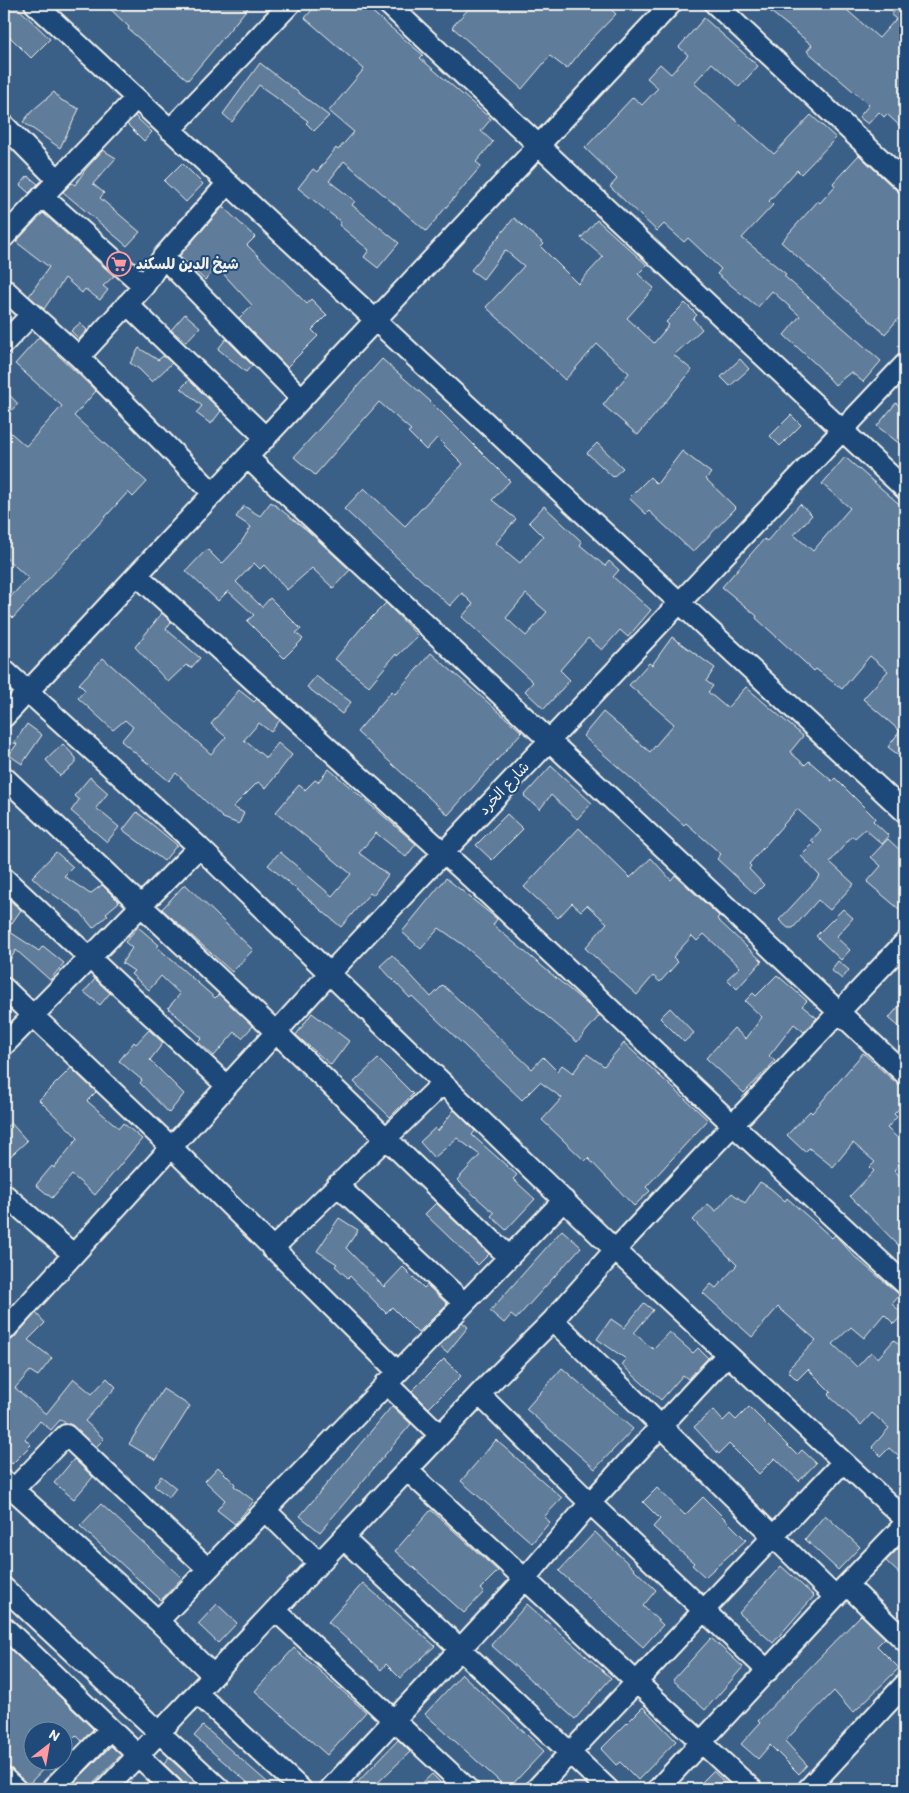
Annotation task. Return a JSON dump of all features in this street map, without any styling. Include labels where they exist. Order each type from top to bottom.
[{"type":"street","points":[[35,4],[905,812]]},
{"type":"street","points":[[170,130],[290,4]]},
{"type":"street","points":[[388,4],[538,146],[844,429],[905,489]]},
{"type":"street","points":[[4,717],[671,4]]},
{"type":"street","points":[[715,4],[905,182]]},
{"type":"street","points":[[4,237],[136,98]]},
{"type":"street","points":[[4,125],[58,180]]},
{"type":"street","points":[[79,357],[144,286],[164,257],[228,183]]},
{"type":"street","points":[[42,196],[144,286]]},
{"type":"street","points":[[164,257],[302,399]]},
{"type":"street","points":[[4,289],[79,357],[214,493]]},
{"type":"street","points":[[127,304],[266,438]]},
{"type":"street","points":[[4,343],[31,315]]},
{"type":"street","name":"شارع الخرد","points":[[4,1331],[330,973],[905,364]]},
{"type":"street","points":[[246,457],[905,1074]]},
{"type":"street","points":[[137,575],[442,854],[905,1284]]},
{"type":"street","points":[[4,670],[199,847],[726,1356],[842,1462],[903,1512],[841,1591],[658,1789]]},
{"type":"street","points":[[4,777],[276,1032],[509,1256]]},
{"type":"street","points":[[4,1046],[199,847]]},
{"type":"street","points":[[4,878],[227,1086]]},
{"type":"street","points":[[108,1789],[440,1435],[553,1320],[615,1250],[905,942]]},
{"type":"street","points":[[4,988],[171,1147],[272,1249],[392,1377],[440,1435]]},
{"type":"street","points":[[272,1249],[443,1083]]},
{"type":"street","points":[[338,1185],[464,1304]]},
{"type":"street","points":[[4,1194],[73,1254]]},
{"type":"street","points":[[158,1621],[564,1200]]},
{"type":"street","points":[[553,1320],[773,1536],[905,1641]]},
{"type":"street","points":[[330,1789],[525,1579],[590,1503],[726,1356]]},
{"type":"street","points":[[479,1394],[590,1503],[768,1671]]},
{"type":"street","points":[[208,1569],[66,1435],[8,1485],[158,1621],[213,1675]]},
{"type":"street","points":[[536,1789],[842,1462]]},
{"type":"street","points":[[407,1470],[752,1789]]},
{"type":"street","points":[[265,1510],[319,1563]]},
{"type":"street","points":[[343,1538],[608,1789]]},
{"type":"street","points":[[4,1588],[158,1734],[220,1789]]},
{"type":"street","points":[[275,1610],[468,1789]]},
{"type":"street","points":[[4,1627],[173,1789]]},
{"type":"street","points":[[808,1789],[905,1684]]},
{"type":"street","points":[[197,1692],[301,1789]]},
{"type":"street","points":[[52,1789],[110,1729]]},
{"type":"street","points":[[4,1778],[16,1789]]},
{"type":"shaded area","points":[[4,4],[905,4],[905,1789],[4,1789]]},
{"type":"building","points":[[7,4],[14,4],[50,39],[31,58],[4,31],[4,7]]},
{"type":"building","points":[[105,4],[251,4],[188,80],[128,29],[129,27]]},
{"type":"building","points":[[317,4],[363,4],[423,55],[420,58],[491,119],[481,131],[493,142],[476,162],[481,166],[426,231],[344,161],[329,181],[355,201],[352,205],[399,243],[378,268],[364,257],[369,250],[339,225],[341,222],[298,188],[313,169],[317,172],[336,148],[338,150],[354,132],[329,111],[364,69],[305,18]]},
{"type":"building","points":[[473,4],[605,4],[616,14],[585,46],[567,69],[550,56],[522,89],[452,27]]},
{"type":"building","points":[[761,4],[840,4],[879,38],[896,19],[891,15],[901,4],[905,4],[905,131],[887,114],[884,117],[879,112],[868,124],[859,117],[869,105],[807,51],[812,45]]},
{"type":"building","points":[[704,18],[758,66],[739,87],[712,63],[694,83],[774,154],[811,115],[836,138],[801,174],[797,170],[769,201],[773,205],[742,238],[786,274],[784,276],[881,361],[863,382],[851,372],[835,385],[820,368],[784,335],[800,316],[772,291],[758,307],[717,274],[721,269],[688,238],[684,242],[664,224],[657,231],[610,187],[617,179],[585,148],[633,97],[642,105],[658,88],[647,78],[660,64],[671,74],[688,55],[679,47]]},
{"type":"building","points":[[260,63],[329,116],[314,131],[306,123],[308,121],[259,85],[232,122],[223,114]]},
{"type":"building","points":[[54,92],[61,100],[79,109],[60,148],[23,122],[32,111]]},
{"type":"building","points":[[135,116],[152,132],[144,141],[127,124]]},
{"type":"building","points":[[103,150],[116,158],[93,184],[104,193],[100,198],[140,232],[127,246],[63,192],[72,183],[75,185],[85,170]]},
{"type":"building","points":[[859,155],[897,191],[905,194],[905,311],[885,334],[781,242],[818,201],[820,203],[835,186],[833,183]]},
{"type":"building","points":[[182,163],[203,184],[186,202],[164,181]]},
{"type":"building","points":[[28,176],[38,184],[29,193],[20,185]]},
{"type":"building","points":[[223,207],[255,237],[247,245],[307,304],[311,299],[327,315],[312,330],[318,336],[287,367],[239,318],[252,305],[217,267],[205,280],[179,256]]},
{"type":"building","points":[[43,213],[114,276],[103,286],[108,290],[100,300],[85,289],[82,293],[65,278],[44,309],[29,296],[49,267],[16,242]]},
{"type":"building","points":[[514,218],[544,244],[541,247],[578,284],[603,257],[581,238],[597,220],[647,265],[638,274],[654,288],[627,318],[654,343],[669,325],[666,322],[685,303],[697,315],[693,319],[702,329],[674,355],[692,370],[638,435],[603,405],[629,373],[597,344],[565,380],[486,307],[524,266],[505,250],[483,279],[471,270]]},
{"type":"building","points":[[185,314],[200,327],[186,342],[171,330]]},
{"type":"building","points":[[80,323],[87,330],[79,339],[71,331]]},
{"type":"building","points":[[39,337],[96,391],[74,416],[147,482],[133,497],[128,492],[13,618],[4,610],[4,604],[28,578],[4,556],[4,427],[26,446],[62,406],[15,364]]},
{"type":"building","points":[[226,339],[252,365],[246,372],[218,349]]},
{"type":"building","points":[[139,348],[158,360],[163,356],[172,363],[152,382],[130,363]]},
{"type":"building","points":[[382,359],[429,400],[510,481],[492,500],[516,519],[496,543],[520,563],[543,536],[529,522],[544,506],[582,542],[580,545],[605,566],[609,561],[619,570],[613,577],[651,610],[628,637],[620,630],[602,650],[588,638],[560,670],[570,680],[544,709],[525,691],[533,682],[462,617],[473,604],[462,593],[450,606],[344,509],[364,488],[405,526],[463,464],[437,438],[426,450],[408,432],[411,430],[379,402],[315,475],[294,457]],"holes":[[[526,594],[547,612],[526,636],[506,618]]]},
{"type":"building","points":[[740,359],[749,369],[730,386],[721,377]]},
{"type":"building","points":[[189,380],[221,411],[211,424],[196,413],[202,406],[181,388]]},
{"type":"building","points":[[4,389],[18,404],[4,417]]},
{"type":"building","points":[[896,403],[905,411],[905,448],[877,426]]},
{"type":"building","points":[[791,415],[801,425],[780,446],[770,436]]},
{"type":"building","points":[[597,443],[623,468],[613,477],[587,453]]},
{"type":"building","points":[[682,451],[711,473],[706,479],[736,508],[693,552],[649,511],[646,514],[629,498],[650,477],[657,484]]},
{"type":"building","points":[[845,457],[905,509],[905,760],[888,747],[900,731],[863,699],[888,671],[870,656],[842,689],[816,669],[814,671],[756,618],[757,616],[722,587],[764,539],[767,541],[800,504],[812,515],[794,535],[813,551],[850,508],[822,484]]},
{"type":"building","points":[[271,502],[308,531],[350,570],[333,588],[312,568],[287,590],[264,565],[260,569],[254,563],[236,582],[262,607],[270,598],[301,629],[296,633],[303,639],[284,658],[247,621],[254,615],[228,591],[218,601],[186,571],[207,549],[222,564],[238,547],[251,527],[236,517],[244,506],[260,516]]},
{"type":"building","points":[[386,603],[418,636],[397,656],[396,654],[369,686],[335,659],[363,626]]},
{"type":"building","points":[[162,613],[171,622],[166,629],[200,658],[191,668],[186,665],[168,682],[135,647]]},
{"type":"building","points":[[672,637],[715,668],[706,681],[713,686],[708,692],[727,708],[746,687],[803,736],[790,752],[805,765],[809,761],[832,781],[835,778],[875,818],[873,821],[889,836],[882,844],[865,829],[855,838],[852,836],[830,862],[854,884],[830,910],[818,900],[793,928],[788,928],[779,920],[820,876],[801,856],[814,843],[811,841],[821,830],[797,809],[749,864],[751,866],[749,869],[764,885],[755,894],[717,859],[721,854],[686,823],[684,825],[583,736],[603,712],[650,752],[674,724],[629,685],[649,663],[652,665]]},
{"type":"building","points":[[431,653],[522,732],[448,815],[357,732],[392,691],[395,694]]},
{"type":"building","points":[[103,658],[211,754],[226,737],[211,724],[239,690],[254,702],[257,699],[280,720],[271,732],[259,723],[244,740],[266,758],[278,743],[292,755],[266,788],[258,782],[233,807],[244,813],[239,824],[223,818],[176,773],[169,781],[121,741],[133,727],[125,720],[113,730],[78,698],[85,690],[79,684]]},
{"type":"building","points":[[316,676],[351,702],[342,714],[307,687]]},
{"type":"building","points":[[27,724],[42,735],[22,764],[9,755],[17,744],[14,743]]},
{"type":"building","points":[[63,744],[76,758],[76,763],[60,776],[46,760]]},
{"type":"building","points":[[551,766],[592,803],[577,819],[551,795],[540,809],[524,796]]},
{"type":"building","points":[[329,769],[416,844],[406,857],[376,833],[359,853],[388,875],[373,895],[370,893],[341,927],[268,865],[280,852],[332,896],[351,874],[276,812],[299,785],[305,790],[315,780],[318,782]]},
{"type":"building","points":[[90,777],[108,793],[96,808],[119,827],[107,842],[71,811],[79,800],[74,796]]},
{"type":"building","points":[[137,812],[177,845],[164,861],[123,830]]},
{"type":"building","points":[[507,814],[523,829],[492,860],[476,845]]},
{"type":"building","points":[[579,828],[630,878],[651,858],[671,880],[675,875],[719,916],[717,919],[762,961],[737,989],[727,979],[740,967],[704,934],[697,941],[692,936],[673,957],[678,962],[660,982],[653,976],[637,995],[585,948],[607,923],[587,905],[581,911],[572,903],[558,918],[524,887]]},
{"type":"building","points":[[888,839],[905,855],[905,914],[867,882],[881,866],[871,857]]},
{"type":"building","points":[[56,852],[73,867],[64,876],[90,894],[102,885],[119,902],[93,928],[81,913],[45,889],[32,877]]},
{"type":"building","points":[[446,878],[497,919],[493,925],[600,1015],[577,1042],[462,944],[439,928],[421,949],[402,932]]},
{"type":"building","points":[[185,884],[253,950],[232,972],[162,909]]},
{"type":"building","points":[[9,900],[21,910],[7,930],[39,951],[43,946],[64,963],[50,980],[16,950],[4,969],[4,908]]},
{"type":"building","points":[[843,909],[853,918],[836,937],[850,950],[841,960],[816,936]]},
{"type":"building","points":[[138,927],[159,945],[157,947],[215,998],[219,994],[253,1026],[242,1038],[235,1032],[214,1056],[198,1042],[202,1038],[168,1008],[180,994],[161,976],[149,990],[131,974],[134,971],[122,963],[132,948],[125,942]]},
{"type":"building","points":[[392,955],[431,997],[443,985],[532,1069],[543,1057],[557,1071],[562,1065],[573,1073],[587,1054],[604,1066],[624,1043],[708,1120],[646,1187],[650,1191],[634,1206],[588,1158],[585,1161],[542,1120],[562,1098],[540,1082],[522,1100],[412,996],[410,998],[380,966]]},
{"type":"building","points":[[838,961],[849,970],[842,979],[831,970]]},
{"type":"building","points":[[777,975],[807,1001],[802,1006],[817,1018],[804,1032],[794,1024],[769,1056],[775,1061],[744,1093],[706,1058],[734,1028],[746,1039],[762,1017],[745,1001],[753,993],[756,996]]},
{"type":"building","points":[[95,979],[110,993],[100,1005],[84,992]]},
{"type":"building","points":[[905,999],[905,1032],[889,1018]]},
{"type":"building","points":[[670,1008],[694,1033],[684,1042],[660,1018]]},
{"type":"building","points":[[312,1013],[349,1041],[331,1065],[296,1035]]},
{"type":"building","points":[[149,1030],[163,1043],[150,1060],[184,1094],[169,1113],[140,1083],[142,1080],[119,1061],[134,1042],[136,1044]]},
{"type":"building","points":[[863,1053],[905,1091],[905,1102],[894,1114],[897,1117],[887,1128],[905,1145],[905,1158],[894,1170],[905,1182],[905,1252],[850,1196],[874,1171],[870,1167],[875,1162],[853,1143],[833,1167],[809,1148],[805,1152],[787,1135],[810,1111],[812,1113]]},
{"type":"building","points":[[378,1059],[413,1094],[390,1117],[354,1082]]},
{"type":"building","points":[[71,1068],[96,1092],[87,1101],[119,1128],[123,1123],[142,1139],[95,1195],[72,1175],[52,1198],[36,1185],[52,1166],[54,1168],[78,1138],[39,1100]]},
{"type":"building","points":[[454,1110],[475,1131],[472,1135],[517,1175],[513,1179],[535,1199],[506,1230],[491,1216],[494,1213],[457,1180],[480,1155],[457,1138],[434,1158],[420,1142],[435,1128],[438,1131]]},
{"type":"building","points":[[11,1123],[27,1141],[4,1162],[4,1129]]},
{"type":"building","points":[[760,1182],[785,1201],[787,1198],[832,1238],[835,1235],[855,1257],[900,1295],[892,1304],[903,1314],[894,1324],[884,1314],[864,1338],[851,1327],[833,1344],[857,1367],[871,1352],[878,1358],[894,1340],[905,1350],[905,1462],[889,1448],[881,1456],[872,1447],[889,1428],[872,1413],[861,1425],[828,1395],[831,1392],[808,1369],[797,1380],[789,1372],[789,1368],[816,1340],[778,1307],[752,1337],[703,1293],[711,1284],[716,1288],[737,1265],[693,1220],[708,1204],[716,1211],[732,1193],[745,1203]]},
{"type":"building","points":[[436,1203],[489,1254],[478,1265],[425,1214]]},
{"type":"building","points":[[339,1218],[358,1230],[346,1248],[384,1287],[403,1267],[424,1288],[427,1285],[447,1304],[418,1333],[392,1307],[386,1313],[350,1276],[348,1278],[335,1266],[337,1264],[317,1251]]},
{"type":"building","points":[[562,1230],[581,1247],[516,1319],[511,1315],[504,1323],[490,1311]]},
{"type":"building","points":[[644,1303],[653,1310],[634,1333],[653,1349],[669,1332],[693,1353],[698,1348],[708,1358],[688,1379],[683,1375],[661,1400],[622,1365],[626,1359],[597,1339],[611,1319],[624,1328]]},
{"type":"building","points":[[36,1313],[45,1323],[28,1340],[52,1358],[38,1376],[30,1371],[15,1388],[46,1414],[74,1379],[92,1394],[107,1378],[116,1387],[85,1421],[104,1439],[96,1447],[69,1424],[60,1420],[51,1430],[40,1421],[25,1439],[31,1445],[12,1464],[4,1456],[4,1343],[13,1339]]},
{"type":"building","points":[[462,1322],[468,1327],[447,1353],[439,1346]]},
{"type":"building","points":[[444,1359],[461,1376],[429,1408],[412,1391]]},
{"type":"building","points":[[562,1368],[633,1429],[595,1469],[526,1409]]},
{"type":"building","points":[[163,1389],[190,1406],[156,1460],[129,1444]]},
{"type":"building","points":[[392,1406],[411,1424],[320,1532],[300,1516]]},
{"type":"building","points":[[749,1407],[797,1455],[802,1450],[816,1463],[799,1481],[775,1458],[759,1474],[729,1444],[719,1454],[694,1427],[713,1410],[723,1421],[730,1414],[736,1420]]},
{"type":"building","points":[[496,1440],[562,1498],[544,1517],[550,1522],[532,1543],[461,1481]]},
{"type":"building","points":[[74,1459],[93,1477],[74,1499],[54,1483]]},
{"type":"building","points":[[218,1467],[235,1484],[234,1486],[254,1501],[235,1524],[217,1510],[225,1500],[205,1481]]},
{"type":"building","points":[[161,1476],[176,1488],[169,1497],[154,1486]]},
{"type":"building","points":[[657,1488],[685,1515],[703,1497],[746,1540],[705,1577],[692,1565],[694,1563],[653,1527],[660,1519],[643,1502]]},
{"type":"building","points":[[101,1504],[182,1578],[161,1600],[80,1526]]},
{"type":"building","points":[[431,1510],[498,1571],[480,1589],[484,1592],[464,1613],[395,1551]]},
{"type":"building","points":[[825,1515],[860,1547],[838,1570],[805,1539]]},
{"type":"building","points":[[595,1532],[656,1590],[643,1606],[663,1625],[643,1647],[559,1571]]},
{"type":"building","points":[[899,1548],[905,1554],[905,1579],[886,1561]]},
{"type":"building","points":[[781,1566],[814,1596],[773,1643],[739,1613]]},
{"type":"building","points":[[363,1583],[435,1646],[400,1678],[386,1664],[381,1670],[328,1622]]},
{"type":"building","points":[[217,1604],[237,1623],[218,1643],[198,1624]]},
{"type":"building","points":[[527,1604],[611,1678],[575,1719],[491,1645]]},
{"type":"building","points":[[861,1615],[885,1638],[877,1646],[899,1668],[853,1713],[834,1691],[785,1741],[807,1765],[799,1774],[770,1745],[758,1759],[741,1744],[760,1723],[758,1721]]},
{"type":"building","points":[[711,1638],[743,1667],[705,1710],[673,1680]]},
{"type":"building","points":[[4,1643],[93,1729],[82,1741],[76,1735],[72,1739],[72,1720],[22,1720],[22,1770],[42,1770],[27,1786],[12,1769],[4,1766]]},
{"type":"building","points":[[294,1648],[366,1712],[327,1755],[255,1691]]},
{"type":"building","points":[[462,1674],[544,1751],[508,1789],[425,1714]]},
{"type":"building","points":[[643,1707],[676,1741],[638,1780],[620,1762],[616,1765],[601,1749]]},
{"type":"building","points":[[203,1726],[275,1789],[255,1789],[194,1736]]},
{"type":"building","points":[[398,1740],[410,1752],[371,1789],[351,1789]]},
{"type":"building","points":[[111,1746],[121,1755],[88,1789],[68,1789]]},
{"type":"building","points":[[169,1758],[203,1789],[185,1789],[181,1780],[164,1764]]},
{"type":"building","points":[[713,1771],[732,1789],[695,1789]]},
{"type":"building","points":[[432,1774],[447,1789],[416,1789]]},
{"type":"place","name":"شيخ الدين للسكند","points":[[119,264]]}]
